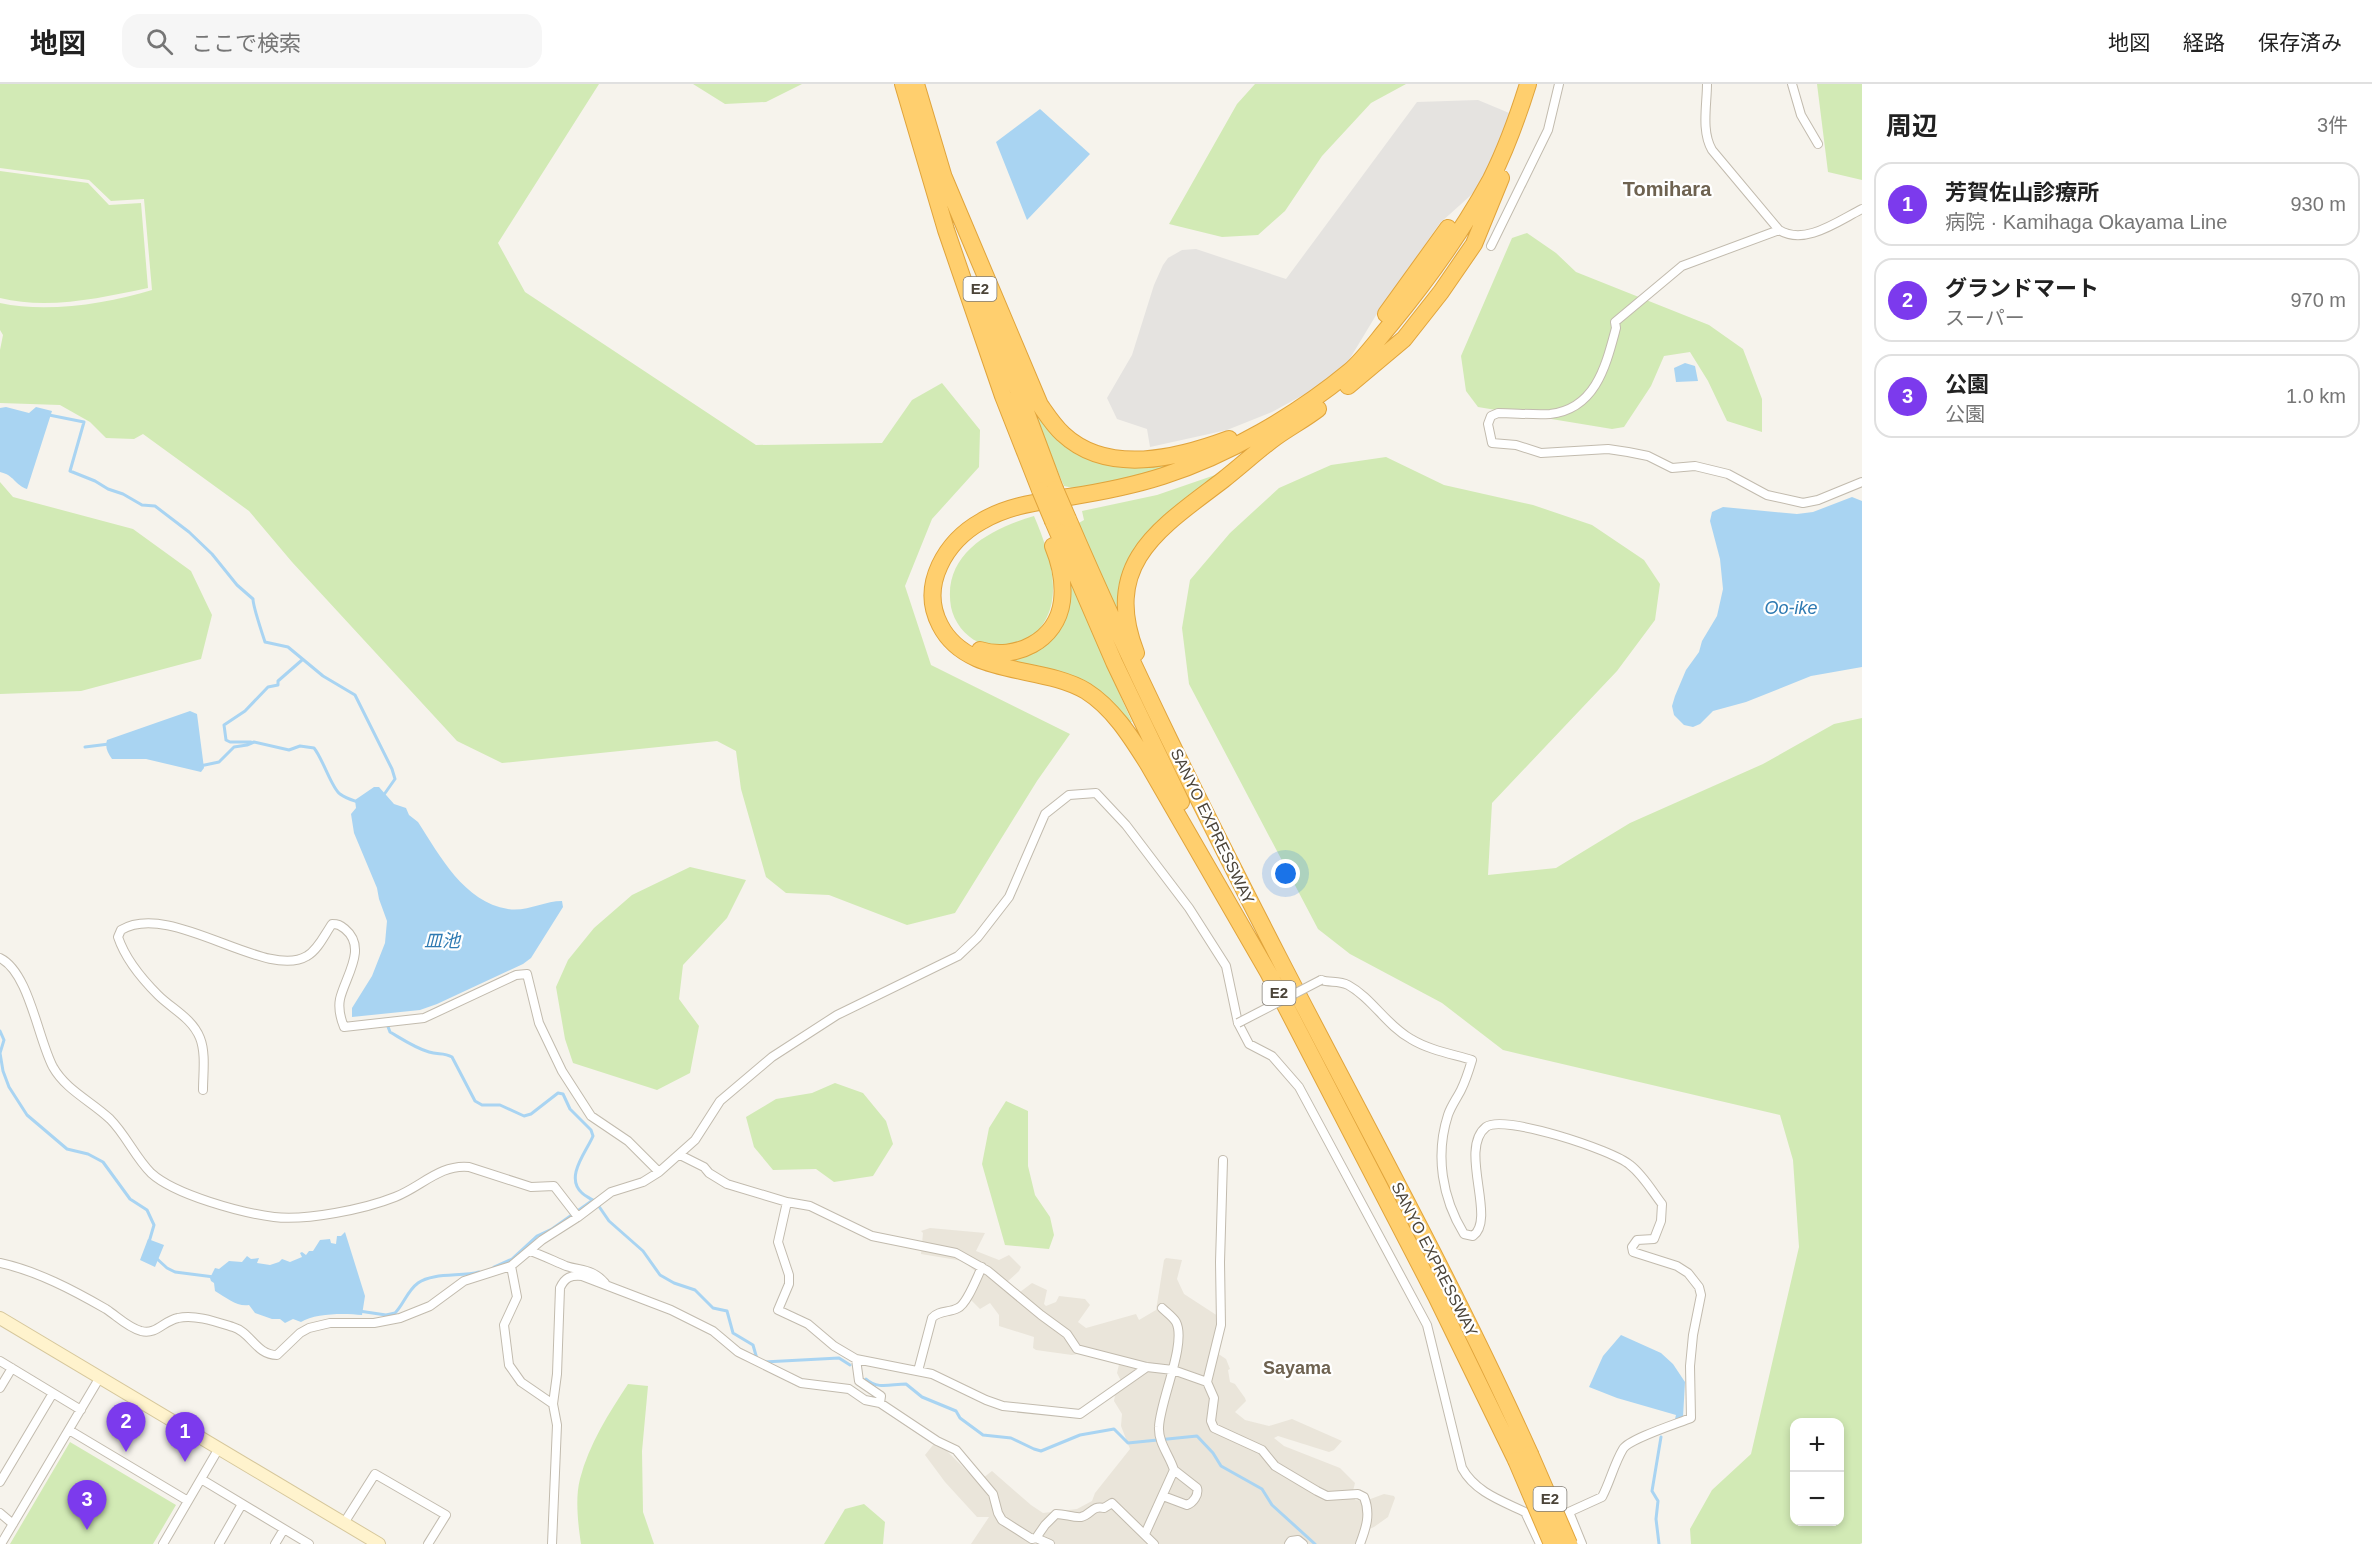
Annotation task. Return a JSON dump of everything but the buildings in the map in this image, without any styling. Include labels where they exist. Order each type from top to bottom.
[{"type":"highway","name":"SANYO EXPRESSWAY","points":[[903,84],[946,230],[1003,396],[1048,490]]},
{"type":"highway","name":"SANYO EXPRESSWAY","points":[[916,84],[940,168],[1048,490],[1055,521],[1143,724],[1436,1296],[1569,1544]]},
{"type":"highway","points":[[1495,181],[1528,84]]},
{"type":"highway","points":[[1147,694],[1144,673],[1127,621],[1125,593],[1133,565],[1149,541],[1173,516],[1308,403],[1358,372],[1427,281],[1495,181],[1526,119],[1537,84]]},
{"type":"highway","points":[[940,168],[1035,396],[1063,434],[1078,446],[1098,455],[1117,459],[1149,459],[1189,452],[1274,430]]},
{"type":"highway","points":[[1048,490],[1055,521],[1062,589],[1062,604],[1056,619],[1049,630],[1027,649],[1004,654],[986,652],[968,644],[949,623],[944,611],[943,581],[946,570],[962,547],[989,526],[1031,511],[1106,499],[1155,487],[1197,473],[1274,430]]},
{"type":"highway","points":[[1272,979],[1148,764],[1131,737],[1108,709],[1087,692],[1069,683],[1048,676],[990,664],[971,656],[947,636],[939,624],[933,594],[935,578],[945,554],[964,532],[983,520],[1007,509],[1119,488],[1192,466],[1274,430]]},
{"type":"highway","name":"SANYO EXPRESSWAY","points":[[1055,521],[1112,619],[1278,957],[1450,1286],[1523,1457],[1552,1544]]},
{"type":"main road","points":[[0,1318],[379,1544]]},
{"type":"street","points":[[1491,246],[1548,130],[1559,84]]},
{"type":"street","points":[[1707,84],[1707,143],[1779,230],[1798,236],[1808,234],[1862,209]]},
{"type":"street","points":[[1792,84],[1801,115],[1818,144]]},
{"type":"street","points":[[1779,230],[1682,266],[1616,322],[1604,372],[1593,391],[1577,406],[1551,414],[1498,413],[1491,416],[1488,424],[1492,443],[1516,445],[1541,453],[1608,449],[1628,452],[1648,456],[1672,468],[1695,466],[1728,474],[1767,495],[1803,503],[1818,500],[1862,482]]},
{"type":"street","points":[[0,1263],[25,1269],[75,1293],[108,1310],[136,1329],[151,1333],[178,1318],[197,1318],[240,1329],[257,1347],[269,1355],[277,1355],[300,1333],[309,1328],[330,1323],[374,1323],[400,1318],[430,1306],[464,1281],[511,1266],[576,1214],[611,1192],[643,1182],[659,1172],[695,1140],[720,1101],[772,1057],[837,1015],[958,956],[978,937],[1009,897],[1044,813],[1069,795],[1096,793],[1126,825],[1189,908],[1226,966],[1238,1023],[1249,1044],[1272,1056],[1299,1087],[1427,1325],[1462,1468],[1467,1479],[1483,1492],[1525,1512],[1540,1544]]},
{"type":"street","points":[[203,1090],[202,1049],[197,1031],[189,1021],[158,995],[130,960],[118,937],[121,930],[129,925],[148,923],[194,932],[272,960],[295,960],[305,958],[332,924],[339,924],[349,932],[355,946],[355,956],[340,1000],[339,1012],[344,1027],[424,1018],[516,975],[527,974],[539,1023],[562,1071],[591,1116],[628,1141],[659,1172]]},
{"type":"street","points":[[0,958],[11,966],[18,978],[48,1055],[62,1080],[110,1120],[153,1175],[181,1191],[254,1214],[276,1218],[300,1218],[392,1198],[413,1189],[446,1168],[459,1166],[469,1167],[531,1187],[554,1186],[576,1214]]},
{"type":"street","points":[[1238,1023],[1321,980],[1347,984],[1363,996],[1390,1024],[1411,1039],[1472,1059],[1462,1088],[1449,1112],[1441,1139],[1442,1178],[1445,1192],[1464,1234],[1473,1236],[1477,1233],[1480,1222],[1480,1197],[1474,1152],[1481,1132],[1488,1125],[1498,1123],[1508,1123],[1610,1153],[1630,1164],[1662,1204],[1661,1221],[1654,1239],[1637,1240],[1632,1247],[1633,1252],[1677,1266],[1688,1273],[1699,1287],[1701,1295],[1690,1366],[1690,1418],[1659,1432],[1635,1439],[1624,1447],[1602,1497],[1569,1512],[1546,1544]]},
{"type":"street","points":[[680,1155],[704,1167],[709,1173],[727,1184],[787,1202],[810,1206],[872,1236],[956,1253],[982,1267],[1067,1334],[1077,1349],[1147,1367],[1173,1370],[1207,1382]]},
{"type":"street","points":[[1223,1160],[1221,1325],[1207,1382],[1214,1398],[1211,1421],[1214,1428],[1262,1450],[1275,1466],[1327,1496],[1358,1494],[1364,1497],[1368,1508],[1367,1528],[1360,1544]]},
{"type":"street","points":[[787,1202],[778,1242],[789,1275],[789,1284],[778,1310],[782,1314],[808,1324],[834,1346],[856,1359],[932,1374],[1003,1406],[1080,1414],[1147,1367]]},
{"type":"street","points":[[530,1251],[568,1266],[583,1268],[597,1274],[607,1286]]},
{"type":"street","points":[[511,1266],[518,1296],[504,1325],[509,1365],[520,1382],[553,1404]]},
{"type":"street","points":[[918,1371],[932,1318],[940,1312],[958,1309],[965,1302],[982,1267]]},
{"type":"street","points":[[552,1544],[557,1425],[553,1404],[557,1374],[560,1287],[571,1275],[582,1276],[671,1310],[712,1331],[738,1352],[801,1383],[849,1389],[865,1400],[880,1403],[937,1441],[956,1450],[993,1494],[1002,1520],[1032,1540],[1050,1544]]},
{"type":"street","points":[[1162,1308],[1176,1323],[1179,1335],[1173,1370],[1162,1401],[1158,1429],[1174,1470],[1198,1491],[1193,1501],[1187,1505],[1163,1496]]},
{"type":"street","points":[[856,1359],[859,1381],[880,1396],[880,1403]]},
{"type":"street","points":[[0,1361],[81,1410]]},
{"type":"street","points":[[0,1388],[12,1368]]},
{"type":"street","points":[[1,1544],[100,1377]]},
{"type":"street","points":[[0,1482],[53,1393]]},
{"type":"street","points":[[69,1430],[188,1501]]},
{"type":"street","points":[[163,1544],[219,1448]]},
{"type":"street","points":[[1145,1534],[1174,1470]]},
{"type":"street","points":[[344,1523],[375,1474],[446,1515],[428,1544]]},
{"type":"street","points":[[201,1479],[309,1544]]},
{"type":"street","points":[[1032,1540],[1056,1514],[1078,1518],[1087,1515],[1092,1509],[1104,1508],[1112,1503],[1154,1544]]},
{"type":"street","points":[[219,1544],[242,1504]]},
{"type":"street","points":[[1569,1512],[1582,1544]]},
{"type":"street","points":[[0,1513],[13,1524]]},
{"type":"street","points":[[275,1544],[284,1529]]},
{"type":"street","points":[[1289,1544],[1298,1540],[1303,1544]]},
{"type":"shaded area","points":[[1478,100],[1514,115],[1480,187],[1440,223],[1378,312],[1346,365],[1327,382],[1272,412],[1227,430],[1150,447],[1147,429],[1117,419],[1107,398],[1132,355],[1154,285],[1168,258],[1182,250],[1196,249],[1286,279],[1417,102]]},
{"type":"shaded area","points":[[930,1228],[985,1233],[976,1251],[999,1260],[1009,1255],[1021,1267],[1007,1282],[1016,1295],[1032,1283],[1047,1290],[1044,1304],[1046,1306],[1056,1302],[1059,1296],[1085,1299],[1090,1305],[1078,1322],[1086,1328],[1136,1314],[1139,1320],[1156,1310],[1164,1260],[1166,1258],[1182,1260],[1177,1279],[1184,1294],[1221,1318],[1217,1353],[1226,1359],[1230,1369],[1228,1370],[1230,1382],[1235,1384],[1246,1401],[1235,1412],[1245,1420],[1269,1426],[1292,1419],[1342,1441],[1329,1452],[1278,1436],[1274,1438],[1284,1446],[1340,1468],[1355,1483],[1353,1491],[1355,1500],[1365,1501],[1384,1494],[1394,1496],[1388,1517],[1360,1533],[1357,1544],[971,1544],[989,1517],[977,1517],[945,1482],[925,1455],[933,1445],[946,1450],[978,1482],[992,1471],[1043,1513],[1077,1509],[1092,1501],[1095,1493],[1130,1449],[1121,1426],[1122,1414],[1114,1401],[1115,1395],[1123,1385],[1117,1373],[1120,1360],[1089,1352],[1072,1355],[1036,1350],[1033,1348],[1034,1337],[999,1326],[999,1315],[990,1303],[980,1309],[968,1297],[977,1273],[975,1271],[963,1261],[921,1254],[923,1233],[921,1231]]},
{"type":"green space","points":[[0,84],[599,84],[498,243],[525,292],[756,445],[882,443],[912,400],[942,383],[980,430],[979,467],[932,519],[905,586],[931,665],[1070,734],[1037,781],[955,913],[907,925],[829,895],[786,893],[766,877],[741,789],[736,751],[717,741],[502,763],[457,741],[292,562],[249,511],[143,434],[134,439],[106,438],[90,422],[60,405],[0,403],[0,350],[3,335],[0,330],[0,303],[37,307],[76,306],[152,290],[144,199],[111,201],[89,180],[0,168]]},
{"type":"green space","points":[[693,84],[802,84],[766,102],[725,104]]},
{"type":"green space","points":[[1255,84],[1406,84],[1371,103],[1322,156],[1285,211],[1258,235],[1222,237],[1169,224],[1237,104]]},
{"type":"green space","points":[[1817,84],[1862,84],[1862,180],[1828,172]]},
{"type":"green space","points":[[0,171],[88,183],[109,205],[141,203],[148,288],[93,299],[55,303],[0,298]]},
{"type":"green space","points":[[1527,233],[1556,253],[1576,272],[1709,325],[1743,349],[1762,399],[1762,432],[1727,421],[1708,381],[1690,352],[1664,356],[1651,386],[1624,427],[1612,429],[1478,407],[1466,391],[1461,356],[1512,238]]},
{"type":"green space","points":[[1041,413],[1077,451],[1190,456],[1146,474],[1110,484],[1077,488],[1064,486],[1034,416]]},
{"type":"green space","points":[[1386,457],[1444,485],[1533,505],[1592,525],[1644,560],[1660,584],[1655,620],[1617,671],[1492,803],[1488,875],[1556,868],[1630,823],[1763,764],[1834,724],[1862,718],[1862,1543],[1691,1544],[1690,1529],[1712,1490],[1751,1454],[1799,1247],[1793,1160],[1780,1115],[1503,1050],[1442,1003],[1350,954],[1318,929],[1189,684],[1182,628],[1190,580],[1230,533],[1279,488],[1331,465]]},
{"type":"green space","points":[[1218,474],[1159,522],[1122,620],[1077,524],[1084,520],[1082,511],[1157,495]]},
{"type":"green space","points":[[0,482],[13,497],[133,529],[191,571],[212,615],[201,659],[81,691],[0,694]]},
{"type":"green space","points":[[1034,516],[1051,565],[1052,599],[1048,614],[1040,629],[1021,644],[1003,648],[978,642],[965,632],[952,613],[950,588],[954,572],[962,558],[986,537],[1017,521]]},
{"type":"green space","points":[[1071,584],[1132,722],[1127,723],[1113,707],[1007,664],[1007,658],[1038,649],[1068,585]]},
{"type":"green space","points":[[690,867],[746,880],[727,918],[683,965],[679,999],[699,1026],[690,1073],[657,1090],[573,1063],[565,1039],[556,987],[568,960],[594,928],[632,895]]},
{"type":"green space","points":[[835,1083],[863,1093],[886,1121],[893,1144],[873,1176],[834,1182],[816,1169],[773,1170],[754,1147],[746,1117],[776,1099],[812,1093]]},
{"type":"green space","points":[[1006,1101],[1028,1111],[1028,1166],[1035,1195],[1050,1217],[1054,1235],[1049,1249],[1005,1245],[982,1164],[989,1128]]},
{"type":"green space","points":[[628,1384],[648,1386],[642,1451],[643,1512],[654,1544],[581,1544],[577,1503],[580,1479],[594,1441]]},
{"type":"green space","points":[[70,1442],[176,1505],[153,1544],[10,1544]]},
{"type":"green space","points":[[864,1504],[885,1522],[883,1544],[824,1544],[845,1509]]},
{"type":"water","points":[[1040,109],[1090,154],[1027,220],[996,142]]},
{"type":"water","points":[[1685,363],[1695,366],[1698,381],[1676,382],[1674,368]]},
{"type":"water","points":[[6,407],[29,413],[36,407],[52,411],[27,489],[0,472],[0,408]]},
{"type":"water","name":"Oo-ike","points":[[1852,497],[1862,501],[1862,667],[1811,676],[1746,702],[1713,711],[1700,724],[1693,727],[1684,725],[1674,715],[1672,706],[1686,670],[1699,652],[1702,641],[1717,616],[1723,589],[1720,559],[1710,521],[1712,512],[1723,507],[1797,514],[1813,512]]},
{"type":"water","points":[[190,711],[197,714],[204,768],[201,772],[146,759],[112,759],[109,754],[106,747],[107,740]]},
{"type":"water","name":"皿池","points":[[374,787],[379,787],[394,804],[406,808],[455,876],[478,897],[492,905],[515,910],[562,901],[563,907],[531,958],[523,964],[420,1010],[352,1017],[352,1008],[372,976],[385,943],[387,921],[377,888],[354,833],[351,814],[356,808],[355,800]]},
{"type":"water","points":[[345,1232],[365,1296],[362,1315],[330,1314],[301,1322],[293,1319],[285,1323],[280,1319],[272,1319],[255,1313],[249,1305],[236,1303],[215,1291],[214,1283],[210,1278],[215,1268],[219,1269],[229,1261],[242,1262],[247,1256],[251,1259],[259,1258],[257,1263],[270,1265],[282,1259],[290,1262],[302,1257],[300,1253],[302,1252],[306,1255],[309,1251],[313,1251],[320,1240],[330,1239],[331,1243],[336,1244],[337,1236]]},
{"type":"water","points":[[148,1239],[164,1245],[155,1267],[140,1260]]},
{"type":"water","points":[[1621,1335],[1661,1353],[1673,1364],[1685,1382],[1683,1417],[1679,1420],[1675,1419],[1676,1415],[1617,1398],[1589,1387],[1603,1356]]},
{"type":"waterway","points":[[49,415],[84,422],[70,471],[123,494],[142,505],[155,506],[189,532],[212,554],[237,585],[253,599],[265,642],[288,647],[323,676],[355,695],[395,779],[383,796]]},
{"type":"waterway","points":[[251,742],[226,740],[224,725],[245,711],[268,687],[278,685],[278,681],[302,660]]},
{"type":"waterway","points":[[200,766],[219,762],[234,747],[254,742],[289,750],[300,746],[314,748],[337,791],[344,797],[358,802]]},
{"type":"waterway","points":[[85,747],[109,744]]},
{"type":"waterway","points":[[387,1024],[390,1032],[414,1046],[452,1057],[475,1101],[482,1105],[500,1105],[524,1116],[531,1114],[558,1093],[563,1094],[570,1109],[591,1130],[593,1136],[578,1164],[575,1179],[582,1193],[594,1201]]},
{"type":"waterway","points":[[0,1031],[4,1040],[0,1053],[3,1071],[9,1087],[27,1115],[67,1149],[88,1154],[103,1162],[130,1199],[147,1210],[154,1225],[149,1242]]},
{"type":"waterway","points":[[494,1267],[512,1259],[537,1236],[552,1229],[593,1200]]},
{"type":"waterway","points":[[598,1205],[609,1221],[643,1251],[660,1275],[674,1283],[695,1290],[713,1308],[727,1311],[733,1333],[753,1345],[757,1359]]},
{"type":"waterway","points":[[155,1257],[175,1272],[214,1277]]},
{"type":"waterway","points":[[359,1311],[386,1315],[395,1313],[411,1290],[424,1280],[431,1277],[479,1272]]},
{"type":"waterway","points":[[764,1362],[839,1358],[850,1365]]},
{"type":"waterway","points":[[866,1379],[885,1386],[906,1384],[922,1397],[956,1411],[960,1418],[983,1435],[1011,1438],[1041,1451],[1080,1435],[1114,1429],[1128,1443],[1197,1436],[1213,1453],[1221,1466],[1262,1489],[1272,1505],[1315,1544]]},
{"type":"waterway","points":[[1659,1544],[1656,1519],[1658,1501],[1652,1491],[1661,1437]]},
{"type":"place","name":"グランドマート","points":[[126,1452]]},
{"type":"place","name":"芳賀佐山診療所","points":[[185,1462]]},
{"type":"place","name":"公園","points":[[87,1530]]},
{"type":"district","name":"Tomihara","points":[[1667,189]]},
{"type":"district","name":"Sayama","points":[[1297,1368]]}]
